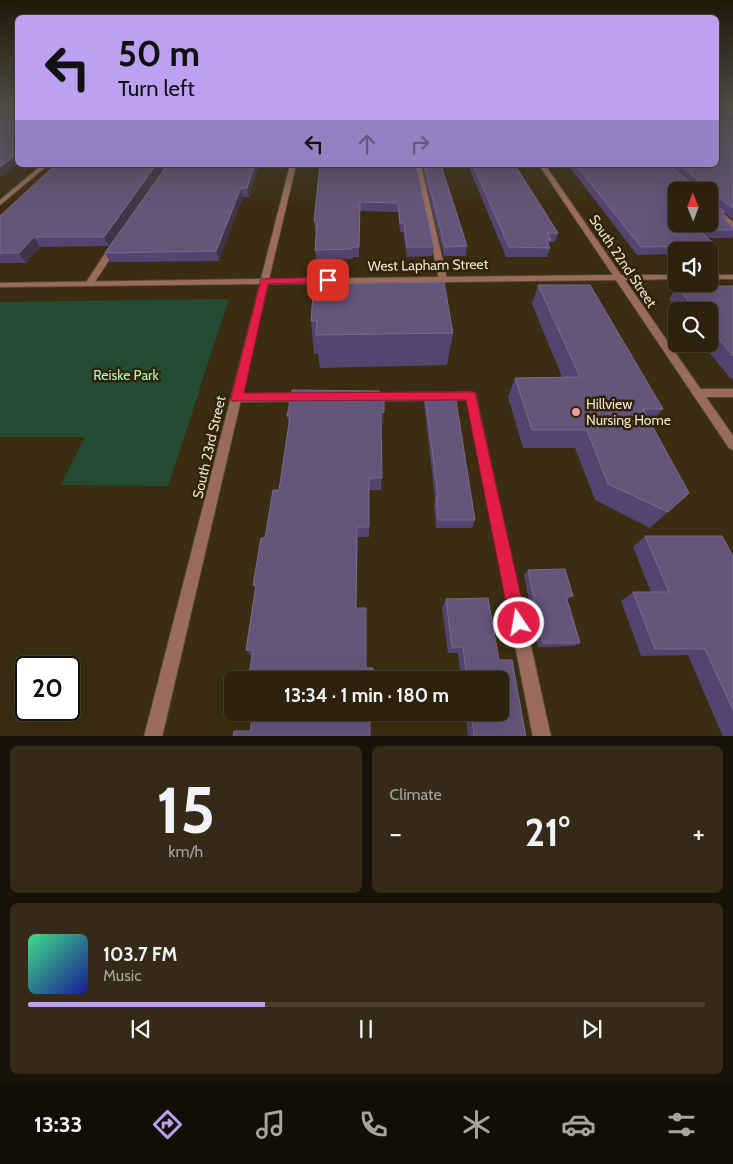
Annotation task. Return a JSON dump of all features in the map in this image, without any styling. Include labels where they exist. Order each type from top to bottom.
[{"type":"street","points":[[0,203],[43,167]]},
{"type":"street","name":"South 23rd Street","points":[[153,736],[292,167]]},
{"type":"street","points":[[418,167],[443,279]]},
{"type":"street","name":"South 22nd Street","points":[[543,167],[733,446]]},
{"type":"street","points":[[718,213],[733,226]]},
{"type":"street","points":[[89,284],[122,236]]},
{"type":"street","name":"West Lapham Street","points":[[0,285],[668,277]]},
{"type":"street","points":[[718,277],[733,277]]},
{"type":"street","points":[[698,393],[733,393]]},
{"type":"street","points":[[355,397],[471,396],[542,736]]},
{"type":"street","points":[[237,398],[316,397]]},
{"type":"green space","name":"Reiske Park","points":[[229,299],[168,486],[61,485],[85,437],[0,437],[0,302]]},
{"type":"building","points":[[0,138],[15,138],[15,155],[0,167]]},
{"type":"building","points":[[719,138],[733,138],[733,208],[718,198],[718,182],[700,182],[682,167],[719,167]]},
{"type":"building","points":[[53,167],[155,167],[104,237],[34,237],[19,253],[0,253],[0,216]]},
{"type":"building","points":[[166,167],[254,167],[247,188],[241,188],[216,251],[105,253]]},
{"type":"building","points":[[320,167],[416,167],[434,247],[407,247],[404,223],[400,223],[398,203],[360,202],[359,247],[352,247],[352,249],[315,250],[317,221],[314,221]]},
{"type":"building","points":[[425,167],[442,167],[467,246],[445,247]]},
{"type":"building","points":[[474,167],[516,167],[558,233],[547,233],[551,240],[546,240],[550,248],[509,247]]},
{"type":"building","points":[[578,167],[671,167],[689,182],[668,182],[668,232],[702,232],[712,242],[668,242],[668,247],[641,247]]},
{"type":"building","points":[[718,207],[725,212],[721,212],[727,217],[722,217],[733,227],[733,230],[718,230]]},
{"type":"building","points":[[444,282],[453,333],[316,335],[317,321],[311,321],[313,295],[319,295],[319,284]]},
{"type":"building","name":"Hillview Nursing Home","points":[[538,285],[590,285],[663,409],[643,409],[689,493],[668,512],[608,484],[587,430],[532,430],[515,378],[580,377]]},
{"type":"building","points":[[718,286],[733,286],[733,356],[718,338],[718,302],[689,302],[681,292],[718,292]]},
{"type":"building","points":[[292,390],[379,391],[384,401],[384,412],[381,413],[382,478],[369,478],[369,527],[357,527],[356,608],[366,608],[366,668],[373,668],[373,671],[250,671],[253,650],[246,650],[256,585],[253,585],[261,538],[265,538],[273,490],[279,490],[290,416],[287,416]]},
{"type":"building","points":[[425,394],[455,394],[475,520],[438,520],[436,497],[438,497]]},
{"type":"building","points":[[645,536],[722,536],[733,556],[733,710],[705,649],[655,649],[633,592],[669,592]]},
{"type":"building","points":[[565,569],[573,596],[566,596],[580,643],[543,643],[528,570]]},
{"type":"building","points":[[488,598],[499,660],[512,660],[526,736],[474,736],[472,721],[509,721],[509,671],[466,671],[463,647],[452,647],[446,599]]},
{"type":"building","points":[[252,721],[370,721],[370,736],[233,736],[234,731],[250,731]]},
{"type":"place","name":"Hillview Nursing Home","points":[[576,412]]},
{"type":"route","points":[[328,280],[264,281],[237,398],[471,396],[519,623]]}]
